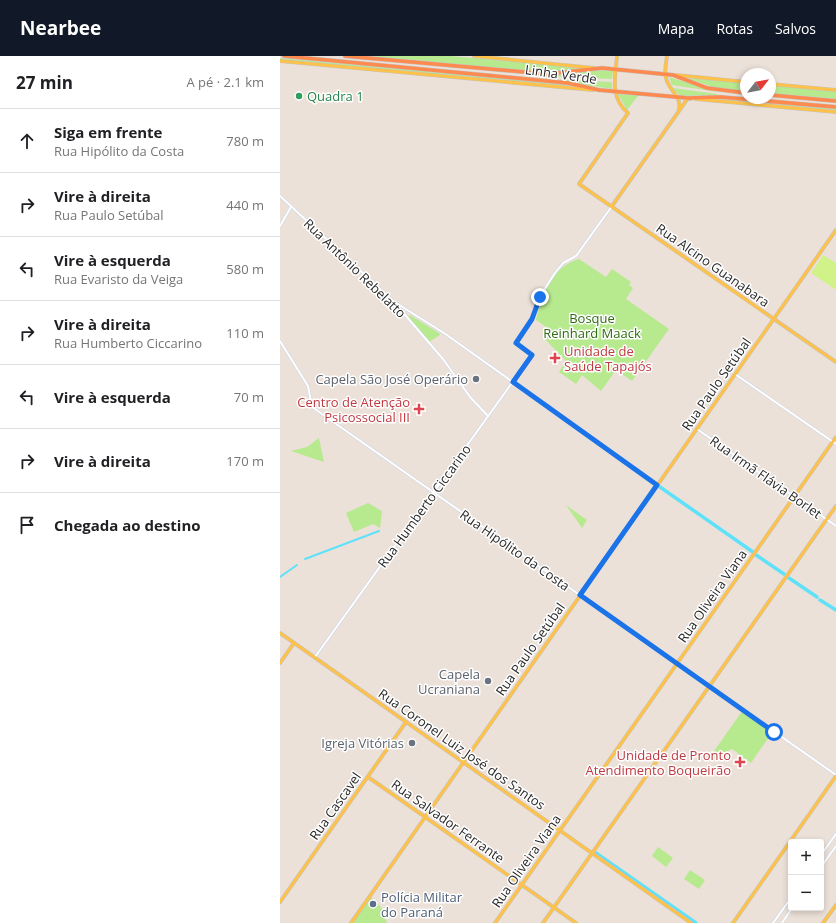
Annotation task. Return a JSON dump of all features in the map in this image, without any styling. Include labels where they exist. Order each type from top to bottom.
[{"type":"highway","name":"Linha Verde","points":[[284,56],[568,83],[615,92],[688,98],[720,97],[836,107]]},
{"type":"highway","name":"Linha Verde","points":[[345,56],[547,74],[602,68],[673,75],[707,88],[740,92]]},
{"type":"highway","points":[[776,96],[836,101]]},
{"type":"main road","points":[[474,56],[602,68]]},
{"type":"main road","points":[[615,92],[615,70],[617,56]]},
{"type":"main road","points":[[667,56],[665,74],[669,85],[680,103],[679,111]]},
{"type":"main road","points":[[280,61],[599,90]]},
{"type":"main road","points":[[673,75],[740,81]]},
{"type":"main road","points":[[776,85],[836,90]]},
{"type":"main road","name":"Rua Alcino Guanabara","points":[[615,92],[620,105],[628,114],[579,184],[836,362]]},
{"type":"main road","points":[[612,206],[688,98],[836,112]]},
{"type":"main road","name":"Rua Paulo Setúbal","points":[[351,923],[836,230]]},
{"type":"main road","name":"Rua Oliveira Viana","points":[[495,923],[794,497],[834,443],[836,437]]},
{"type":"main road","points":[[543,923],[836,506]]},
{"type":"main road","name":"Rua Coronel Luiz José dos Santos","points":[[280,633],[692,923]]},
{"type":"main road","points":[[280,663],[294,643]]},
{"type":"main road","name":"Rua Cascavel","points":[[280,902],[406,722]]},
{"type":"main road","points":[[733,923],[836,775]]},
{"type":"main road","name":"Rua Salvador Ferrante","points":[[368,777],[576,923]]},
{"type":"main road","points":[[823,923],[836,905]]},
{"type":"street","name":"Rua Antônio Rebelatto","points":[[280,196],[393,301],[445,362],[470,397],[488,416]]},
{"type":"street","name":"Rua Humberto Ciccarino","points":[[315,658],[532,355],[516,343],[532,319],[542,293],[563,263],[576,256],[612,206]]},
{"type":"street","points":[[280,226],[291,207]]},
{"type":"street","points":[[393,301],[444,333],[657,485]]},
{"type":"street","points":[[406,316],[410,312]]},
{"type":"street","name":"Rua Hipólito da Costa","points":[[281,342],[308,386],[312,407],[836,775]]},
{"type":"street","points":[[735,374],[834,443]]},
{"type":"street","name":"Rua Irmã Flávia Borlet","points":[[697,429],[836,526]]},
{"type":"street","points":[[824,851],[836,834]]},
{"type":"street","points":[[824,863],[836,846]]},
{"type":"street","points":[[773,923],[788,902]]},
{"type":"street","points":[[782,923],[790,911]]},
{"type":"green space","points":[[369,56],[451,56],[582,68],[549,73]]},
{"type":"green space","points":[[280,58],[567,84],[580,87],[280,60]]},
{"type":"green space","points":[[597,70],[613,71],[612,79],[547,76]]},
{"type":"green space","points":[[669,77],[718,92],[672,85]]},
{"type":"green space","points":[[686,78],[740,82],[740,90],[713,87]]},
{"type":"green space","points":[[546,79],[612,82],[612,89]]},
{"type":"green space","points":[[776,86],[836,91],[836,99],[776,94]]},
{"type":"green space","points":[[673,88],[717,94],[717,95],[680,96]]},
{"type":"green space","points":[[618,94],[638,95],[638,96],[627,110]]},
{"type":"green space","points":[[719,98],[740,100],[740,102],[703,99]]},
{"type":"green space","points":[[776,103],[836,109],[836,111],[758,104]]},
{"type":"green space","points":[[823,255],[836,263],[836,290],[811,273]]},
{"type":"green space","name":"Bosque Reinhard Maack","points":[[579,259],[606,277],[612,269],[631,282],[629,285],[633,288],[626,299],[669,329],[632,381],[616,370],[601,391],[582,375],[576,384],[559,372],[566,361],[543,337],[549,329],[536,320],[541,301],[555,275],[562,268]]},
{"type":"green space","points":[[410,315],[440,335],[429,342],[408,317]]},
{"type":"green space","points":[[319,438],[324,462],[291,451],[307,447]]},
{"type":"green space","points":[[368,503],[382,511],[380,528],[373,524],[354,532],[346,513]]},
{"type":"green space","points":[[566,505],[587,520],[582,528]]},
{"type":"green space","points":[[743,710],[773,731],[751,763],[732,749],[707,761]]},
{"type":"green space","points":[[658,847],[673,858],[666,867],[652,856]]},
{"type":"green space","points":[[690,870],[705,880],[699,889],[684,879]]},
{"type":"green space","points":[[371,897],[381,907],[387,923],[352,923]]},
{"type":"waterway","points":[[660,487],[753,552]]},
{"type":"waterway","points":[[305,559],[379,531]]},
{"type":"waterway","points":[[756,555],[784,574]]},
{"type":"waterway","points":[[280,577],[297,565]]},
{"type":"waterway","points":[[789,578],[817,597]]},
{"type":"waterway","points":[[820,600],[836,610]]},
{"type":"waterway","points":[[596,853],[696,923]]},
{"type":"place","name":"Quadra 1","points":[[299,96]]},
{"type":"place","name":"Unidade de Saúde Tapajós","points":[[555,358]]},
{"type":"place","name":"Capela São José Operário","points":[[476,379]]},
{"type":"place","name":"Centro de Atenção Psicossocial III","points":[[419,409]]},
{"type":"place","name":"Capela Ucraniana","points":[[488,681]]},
{"type":"place","name":"Igreja Vitórias","points":[[412,743]]},
{"type":"place","name":"Unidade de Pronto Atendimento Boqueirão","points":[[740,762]]},
{"type":"place","name":"Polícia Militar do Paraná","points":[[373,904]]},
{"type":"route","points":[[540,297],[530,323],[516,343],[532,355],[513,382],[569,424],[657,485],[580,595],[774,732]]}]
